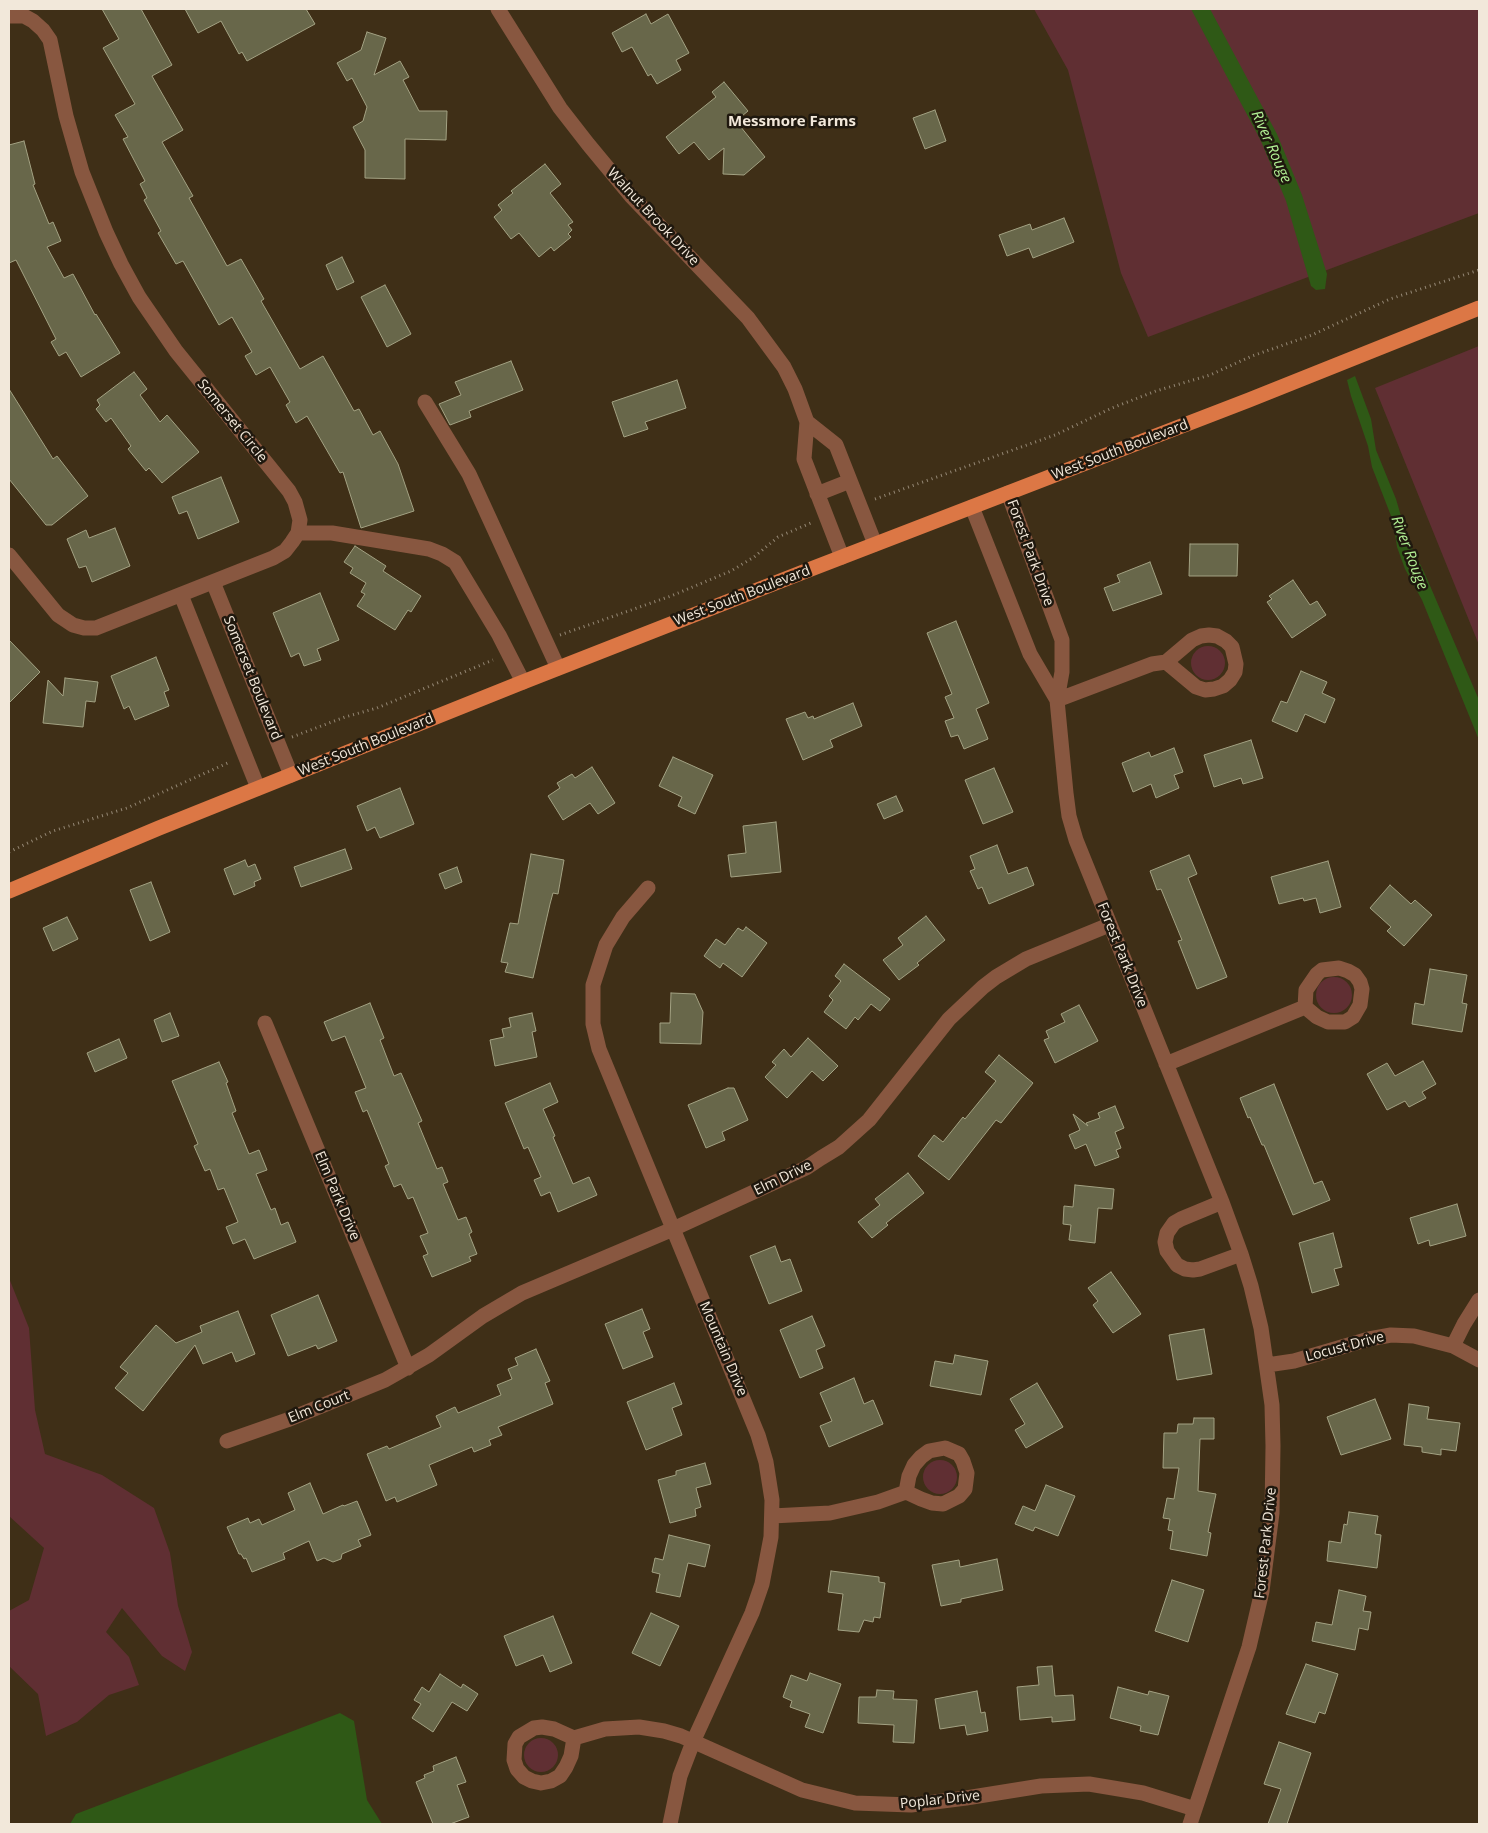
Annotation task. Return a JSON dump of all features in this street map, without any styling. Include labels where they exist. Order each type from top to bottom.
[{"type":"main road","name":"West South Boulevard","points":[[9,891],[258,788],[558,668],[1250,400],[1479,308]]},
{"type":"street","name":"Walnut Brook Drive","points":[[498,9],[536,71],[588,144],[631,196],[748,318],[768,343],[791,382],[807,422],[804,459],[842,557]]},
{"type":"street","name":"Somerset Circle","points":[[9,16],[24,16],[33,21],[50,40],[66,116],[82,172],[93,203],[121,264],[156,324],[289,491],[296,502],[299,512],[298,533]]},
{"type":"street","points":[[425,402],[468,474],[558,668]]},
{"type":"street","name":"Walnut Brook Drive","points":[[807,422],[836,445],[875,544]]},
{"type":"street","points":[[817,494],[850,481]]},
{"type":"street","name":"Forest Park Drive","points":[[1008,493],[1062,640],[1062,672],[1057,700],[1069,816],[1083,861],[1222,1202],[1241,1254],[1261,1328],[1267,1365],[1272,1405],[1273,1479],[1271,1522],[1262,1591],[1249,1647],[1190,1824]]},
{"type":"street","name":"Forest Park Drive","points":[[972,507],[1030,654],[1057,700]]},
{"type":"street","points":[[9,555],[58,615],[73,625],[84,628],[96,628],[273,558],[285,550],[298,533],[332,532],[429,549],[455,562],[499,635],[523,682]]},
{"type":"street","name":"Somerset Boulevard","points":[[214,582],[291,775]]},
{"type":"street","points":[[181,595],[258,788]]},
{"type":"street","points":[[1057,700],[1152,664],[1166,662],[1192,640],[1201,636],[1217,636],[1226,640],[1232,647],[1236,664],[1235,672],[1223,686],[1205,690],[1189,682],[1166,662]]},
{"type":"street","name":"Mountain Drive","points":[[648,888],[622,918],[606,945],[593,986],[593,1024],[599,1049],[758,1434],[766,1462],[772,1516],[768,1559],[752,1612],[693,1742],[680,1776],[670,1824]]},
{"type":"street","name":"Elm Drive","points":[[408,1368],[483,1316],[522,1293],[673,1229],[806,1168],[839,1147],[869,1120],[949,1019],[983,987],[1026,959],[1109,924]]},
{"type":"street","points":[[1166,1064],[1305,1007]]},
{"type":"street","name":"Elm Park Drive","points":[[265,1023],[408,1368]]},
{"type":"street","points":[[1222,1202],[1181,1219],[1174,1224],[1167,1233],[1165,1242],[1167,1251],[1177,1265],[1193,1270],[1241,1254]]},
{"type":"street","points":[[1453,1346],[1479,1300]]},
{"type":"street","name":"Locust Drive","points":[[1267,1365],[1294,1361],[1368,1339],[1391,1336],[1414,1336],[1453,1346],[1479,1360]]},
{"type":"street","name":"Elm Court","points":[[227,1441],[330,1403],[385,1380],[408,1368]]},
{"type":"street","points":[[772,1516],[838,1512],[878,1502],[906,1492]]},
{"type":"street","name":"Poplar Drive","points":[[574,1738],[605,1729],[639,1727],[664,1731],[802,1790],[855,1803],[911,1805],[1041,1786],[1089,1784],[1143,1792],[1195,1809]]},
{"type":"path","points":[[882,496],[1055,435],[1112,408],[1156,391],[1210,374],[1252,356],[1312,335],[1390,299],[1479,270]]},
{"type":"path","points":[[298,735],[310,730]]},
{"type":"path","points":[[9,852],[53,830],[127,808],[227,764]]},
{"type":"shaded area","points":[[1034,9],[1479,9],[1479,213],[1148,337],[1121,273],[1068,70]]},
{"type":"shaded area","points":[[1479,346],[1479,645],[1375,388]]},
{"type":"shaded area","points":[[1208,646],[1215,647],[1220,651],[1224,656],[1224,670],[1220,675],[1215,679],[1208,680],[1201,679],[1196,675],[1192,670],[1191,663],[1192,656],[1196,651],[1201,647]]},
{"type":"shaded area","points":[[1334,977],[1346,983],[1352,995],[1346,1007],[1334,1013],[1322,1007],[1316,995],[1322,983]]},
{"type":"shaded area","points":[[9,1278],[29,1328],[35,1410],[45,1454],[102,1475],[154,1508],[170,1553],[178,1606],[192,1652],[185,1671],[162,1656],[122,1608],[106,1632],[129,1657],[139,1685],[109,1695],[77,1722],[46,1736],[38,1694],[9,1666],[9,1611],[29,1600],[44,1548],[9,1516]]},
{"type":"shaded area","points":[[940,1460],[947,1461],[952,1465],[956,1470],[956,1484],[952,1489],[947,1493],[940,1494],[933,1493],[928,1489],[924,1484],[923,1477],[924,1470],[928,1465],[933,1461]]},
{"type":"shaded area","points":[[541,1738],[548,1739],[553,1743],[557,1748],[557,1762],[553,1767],[548,1771],[541,1772],[534,1771],[529,1767],[525,1762],[524,1755],[525,1748],[529,1743],[534,1739]]},
{"type":"water","name":"River Rouge","points":[[1191,9],[1210,9],[1277,134],[1302,195],[1327,274],[1325,289],[1316,290],[1311,286],[1286,201],[1261,141]]},
{"type":"water","name":"River Rouge","points":[[1355,376],[1371,419],[1376,450],[1396,499],[1408,540],[1425,574],[1479,700],[1479,740],[1422,600],[1405,569],[1397,547],[1393,521],[1372,467],[1368,446],[1347,380]]},
{"type":"water","points":[[340,1713],[354,1721],[367,1800],[382,1824],[70,1824],[76,1814]]},
{"type":"building","points":[[102,9],[141,9],[172,65],[152,76],[183,130],[162,142],[193,196],[189,198],[227,266],[241,259],[264,299],[261,301],[300,369],[323,356],[354,411],[359,409],[373,435],[380,431],[398,464],[414,511],[361,528],[343,472],[340,473],[307,416],[296,423],[286,405],[290,402],[270,367],[256,375],[245,356],[252,352],[232,317],[219,325],[183,261],[176,264],[158,233],[161,231],[144,200],[147,198],[140,184],[145,181],[123,139],[128,137],[115,115],[135,104],[103,48],[119,39]]},
{"type":"building","points":[[185,9],[306,9],[315,24],[247,61],[242,52],[239,54],[221,21],[198,33]]},
{"type":"building","points":[[646,14],[651,24],[668,14],[689,53],[676,60],[681,70],[657,84],[651,74],[648,76],[632,47],[622,52],[612,33]]},
{"type":"building","points":[[367,32],[386,38],[374,75],[400,61],[409,77],[403,80],[419,111],[447,111],[446,140],[405,139],[405,179],[365,178],[365,150],[353,127],[363,121],[367,107],[352,78],[347,81],[337,63],[361,50]]},
{"type":"building","points":[[724,82],[748,111],[736,121],[765,157],[744,175],[723,174],[724,148],[709,160],[694,142],[679,154],[666,137],[716,97],[712,92]]},
{"type":"building","points":[[935,110],[946,141],[925,149],[913,118]]},
{"type":"building","points":[[24,141],[35,184],[33,185],[49,224],[53,222],[61,241],[47,247],[64,278],[73,274],[95,315],[120,353],[81,377],[66,352],[59,356],[51,342],[56,339],[16,260],[9,263],[9,145]]},
{"type":"building","points":[[545,164],[561,184],[550,193],[573,222],[568,225],[572,230],[568,234],[571,237],[554,251],[551,247],[539,257],[519,233],[511,239],[494,217],[502,210],[498,205],[513,193],[511,191]]},
{"type":"building","points":[[1064,218],[1074,242],[1033,258],[1029,248],[1007,256],[999,235],[1030,224],[1032,230]]},
{"type":"building","points":[[342,257],[354,282],[337,290],[326,265]]},
{"type":"building","points":[[385,285],[411,334],[387,347],[361,297]]},
{"type":"building","points":[[511,361],[523,390],[469,411],[471,417],[450,425],[439,404],[461,395],[455,382]]},
{"type":"building","points":[[134,372],[147,389],[140,395],[160,422],[167,415],[199,452],[162,483],[149,468],[146,471],[128,449],[131,446],[111,418],[106,422],[96,409],[100,405],[97,400]]},
{"type":"building","points":[[677,380],[686,408],[645,422],[648,429],[624,437],[612,402]]},
{"type":"building","points":[[9,389],[53,459],[57,456],[88,496],[52,525],[46,525],[9,479]]},
{"type":"building","points":[[221,477],[239,522],[198,539],[187,511],[179,514],[172,497]]},
{"type":"building","points":[[115,528],[130,566],[92,582],[86,566],[79,568],[67,539],[86,530],[89,538]]},
{"type":"building","points":[[1190,544],[1238,544],[1237,576],[1189,576]]},
{"type":"building","points":[[355,546],[386,566],[383,571],[421,596],[411,612],[408,610],[395,630],[357,606],[365,594],[361,592],[366,583],[350,573],[353,568],[344,562]]},
{"type":"building","points":[[1150,562],[1162,594],[1113,611],[1104,588],[1120,582],[1117,575]]},
{"type":"building","points":[[1293,580],[1310,605],[1317,601],[1326,615],[1292,638],[1267,602],[1272,599],[1269,596]]},
{"type":"building","points":[[320,593],[339,640],[317,649],[321,660],[304,666],[299,653],[291,657],[273,613]]},
{"type":"building","points":[[956,621],[989,703],[976,709],[988,739],[964,749],[958,735],[951,737],[945,721],[954,718],[945,697],[952,694],[927,633]]},
{"type":"building","points":[[9,640],[40,672],[9,703]]},
{"type":"building","points":[[156,657],[169,690],[164,692],[169,706],[135,720],[129,706],[124,709],[111,676]]},
{"type":"building","points":[[1301,671],[1327,682],[1322,693],[1335,699],[1325,723],[1305,714],[1297,732],[1272,721],[1281,701],[1287,703]]},
{"type":"building","points":[[65,678],[98,682],[95,702],[86,701],[83,727],[43,723],[48,680],[63,696]]},
{"type":"building","points":[[853,703],[862,726],[830,740],[833,747],[803,760],[786,719],[805,712],[808,718],[813,716],[814,719]]},
{"type":"building","points":[[1251,740],[1263,778],[1243,784],[1241,778],[1214,787],[1204,755]]},
{"type":"building","points":[[1174,748],[1183,772],[1174,775],[1179,788],[1156,798],[1151,784],[1133,792],[1122,763],[1149,752],[1151,757]]},
{"type":"building","points":[[673,757],[713,775],[695,814],[678,806],[682,797],[659,786]]},
{"type":"building","points":[[592,767],[615,803],[598,814],[590,803],[563,820],[548,796],[560,788],[557,783],[572,774],[575,778]]},
{"type":"building","points":[[994,768],[1013,812],[983,824],[965,780]]},
{"type":"building","points":[[400,788],[414,824],[380,838],[375,827],[367,831],[357,806]]},
{"type":"building","points":[[896,796],[903,811],[884,819],[877,804]]},
{"type":"building","points":[[776,822],[781,872],[731,877],[728,855],[746,853],[743,826]]},
{"type":"building","points":[[997,845],[1008,874],[1027,867],[1034,885],[989,904],[982,887],[978,889],[970,871],[975,869],[970,856]]},
{"type":"building","points":[[345,849],[352,869],[301,887],[294,867]]},
{"type":"building","points":[[531,854],[564,860],[558,894],[553,893],[533,978],[505,972],[508,963],[501,962],[510,923],[518,924]]},
{"type":"building","points":[[1189,855],[1197,874],[1188,878],[1227,977],[1197,989],[1178,941],[1182,940],[1161,889],[1157,890],[1150,871]]},
{"type":"building","points":[[245,860],[248,867],[255,864],[261,879],[254,882],[255,886],[234,895],[224,869]]},
{"type":"building","points":[[1328,861],[1341,907],[1320,913],[1316,898],[1304,901],[1303,898],[1279,904],[1271,877]]},
{"type":"building","points":[[457,867],[462,882],[445,889],[439,874]]},
{"type":"building","points":[[151,882],[170,932],[150,941],[130,890]]},
{"type":"building","points":[[1390,885],[1411,904],[1415,900],[1432,915],[1404,946],[1387,931],[1391,927],[1370,908]]},
{"type":"building","points":[[926,916],[945,940],[917,963],[919,965],[899,980],[883,960],[903,945],[898,938]]},
{"type":"building","points":[[67,917],[78,939],[53,951],[43,928]]},
{"type":"building","points":[[746,927],[767,943],[742,977],[723,963],[720,968],[704,956],[716,939],[725,945],[738,928],[743,931]]},
{"type":"building","points":[[844,964],[890,999],[880,1011],[871,1004],[858,1020],[855,1017],[846,1029],[824,1012],[833,1000],[829,996],[841,981],[835,976]]},
{"type":"building","points":[[1430,969],[1467,975],[1462,1003],[1467,1004],[1462,1032],[1412,1024],[1415,1003],[1424,1005]]},
{"type":"building","points":[[671,993],[695,994],[703,1012],[701,1044],[660,1043],[660,1023],[670,1023]]},
{"type":"building","points":[[370,1003],[384,1038],[380,1040],[394,1076],[401,1073],[422,1121],[418,1123],[437,1169],[442,1167],[448,1182],[443,1184],[458,1220],[466,1217],[472,1232],[469,1234],[477,1254],[469,1257],[471,1261],[432,1277],[423,1256],[428,1254],[420,1236],[428,1233],[413,1197],[408,1199],[401,1184],[394,1187],[385,1166],[389,1164],[367,1110],[363,1112],[355,1092],[366,1088],[345,1036],[332,1041],[324,1022]]},
{"type":"building","points":[[1079,1005],[1098,1041],[1055,1063],[1044,1040],[1049,1038],[1046,1031],[1065,1022],[1061,1014]]},
{"type":"building","points":[[170,1013],[179,1036],[162,1042],[154,1020]]},
{"type":"building","points":[[532,1013],[536,1031],[532,1032],[537,1057],[495,1066],[490,1040],[504,1037],[502,1029],[511,1027],[509,1018]]},
{"type":"building","points":[[808,1038],[838,1066],[823,1081],[812,1071],[787,1098],[765,1077],[776,1065],[772,1062],[784,1049],[791,1057]]},
{"type":"building","points":[[119,1039],[127,1058],[95,1072],[87,1053]]},
{"type":"building","points":[[999,1055],[1033,1083],[1001,1123],[996,1120],[949,1180],[918,1156],[934,1135],[943,1142],[963,1117],[965,1119],[996,1081],[985,1072]]},
{"type":"building","points":[[1423,1061],[1436,1084],[1422,1092],[1426,1098],[1409,1107],[1405,1101],[1387,1110],[1367,1074],[1387,1063],[1395,1076]]},
{"type":"building","points":[[219,1062],[228,1082],[226,1083],[236,1111],[232,1113],[249,1154],[259,1150],[267,1170],[256,1174],[271,1210],[275,1208],[281,1225],[288,1222],[296,1242],[254,1259],[245,1239],[233,1244],[226,1227],[238,1222],[224,1188],[218,1190],[210,1169],[205,1171],[194,1146],[198,1144],[172,1081]]},
{"type":"building","points":[[550,1083],[558,1102],[543,1109],[555,1136],[553,1137],[573,1184],[589,1177],[597,1195],[558,1212],[550,1192],[541,1196],[534,1180],[541,1177],[528,1147],[524,1149],[505,1103]]},
{"type":"building","points":[[1274,1084],[1314,1184],[1322,1181],[1330,1200],[1293,1215],[1264,1145],[1262,1145],[1250,1117],[1248,1118],[1240,1098]]},
{"type":"building","points":[[728,1088],[734,1088],[748,1120],[722,1132],[725,1140],[706,1148],[688,1105]]},
{"type":"building","points":[[1115,1106],[1124,1128],[1115,1132],[1121,1148],[1116,1150],[1119,1157],[1095,1166],[1086,1144],[1075,1149],[1069,1135],[1080,1130],[1073,1114],[1088,1126],[1086,1123],[1100,1118],[1098,1113]]},
{"type":"building","points":[[908,1173],[924,1193],[886,1223],[888,1225],[872,1238],[858,1222],[880,1205],[875,1199]]},
{"type":"building","points":[[1075,1185],[1114,1189],[1112,1209],[1098,1208],[1095,1243],[1069,1240],[1071,1225],[1063,1224],[1064,1206],[1073,1207]]},
{"type":"building","points":[[1457,1204],[1466,1236],[1430,1246],[1429,1240],[1418,1244],[1410,1218]]},
{"type":"building","points":[[1333,1233],[1342,1267],[1334,1269],[1339,1285],[1312,1293],[1299,1243]]},
{"type":"building","points":[[775,1246],[781,1262],[790,1259],[802,1291],[769,1304],[750,1256]]},
{"type":"building","points":[[1111,1272],[1141,1314],[1113,1333],[1093,1305],[1098,1301],[1088,1288]]},
{"type":"building","points":[[318,1295],[337,1341],[318,1349],[316,1345],[288,1356],[271,1315]]},
{"type":"building","points":[[642,1309],[650,1329],[643,1332],[653,1357],[623,1369],[605,1324]]},
{"type":"building","points":[[238,1311],[255,1354],[236,1362],[232,1352],[203,1364],[195,1345],[143,1411],[115,1388],[128,1373],[120,1367],[156,1325],[176,1343],[202,1332],[200,1326]]},
{"type":"building","points":[[812,1316],[825,1346],[816,1350],[823,1368],[800,1378],[780,1330]]},
{"type":"building","points":[[1204,1329],[1212,1374],[1177,1380],[1169,1335]]},
{"type":"building","points":[[536,1349],[550,1381],[545,1383],[553,1404],[498,1427],[502,1435],[489,1440],[491,1445],[474,1452],[472,1447],[429,1465],[437,1485],[397,1502],[395,1497],[386,1501],[367,1454],[387,1446],[389,1449],[441,1427],[436,1416],[455,1407],[458,1413],[501,1395],[497,1385],[512,1379],[508,1369],[518,1365],[515,1358]]},
{"type":"building","points":[[955,1355],[988,1361],[981,1395],[930,1386],[935,1361],[953,1364]]},
{"type":"building","points":[[854,1378],[864,1404],[873,1400],[883,1424],[829,1447],[820,1426],[832,1421],[820,1393]]},
{"type":"building","points":[[674,1383],[682,1404],[672,1408],[682,1435],[646,1450],[627,1402]]},
{"type":"building","points":[[1037,1383],[1063,1427],[1026,1448],[1015,1430],[1025,1424],[1010,1399]]},
{"type":"building","points":[[1375,1399],[1391,1439],[1341,1455],[1327,1417]]},
{"type":"building","points":[[1409,1404],[1429,1407],[1427,1419],[1460,1423],[1456,1451],[1441,1449],[1441,1455],[1422,1452],[1422,1447],[1404,1445]]},
{"type":"building","points":[[1194,1418],[1214,1418],[1214,1439],[1200,1439],[1198,1491],[1216,1494],[1208,1532],[1211,1533],[1207,1556],[1170,1549],[1173,1531],[1168,1530],[1170,1519],[1163,1518],[1167,1498],[1174,1499],[1179,1468],[1163,1468],[1164,1433],[1177,1433],[1178,1424],[1193,1424]]},
{"type":"building","points":[[705,1463],[711,1484],[696,1488],[701,1507],[695,1509],[696,1516],[670,1523],[658,1480],[676,1475],[676,1471]]},
{"type":"building","points":[[310,1483],[323,1514],[357,1501],[371,1535],[358,1540],[361,1546],[342,1554],[341,1559],[333,1562],[324,1558],[317,1561],[309,1541],[283,1553],[285,1559],[252,1572],[246,1558],[244,1559],[239,1554],[227,1527],[248,1518],[250,1523],[259,1519],[262,1525],[295,1510],[288,1493]]},
{"type":"building","points":[[1046,1485],[1075,1496],[1058,1536],[1035,1527],[1033,1531],[1015,1524],[1023,1506],[1035,1511]]},
{"type":"building","points":[[1349,1512],[1378,1516],[1375,1534],[1381,1535],[1377,1568],[1327,1561],[1329,1541],[1341,1543],[1344,1524],[1347,1525]]},
{"type":"building","points":[[669,1535],[710,1545],[705,1567],[688,1563],[680,1597],[656,1592],[660,1574],[652,1572],[655,1558],[663,1560]]},
{"type":"building","points":[[997,1559],[1003,1590],[961,1599],[961,1602],[941,1606],[932,1565],[959,1560],[960,1567]]},
{"type":"building","points":[[831,1571],[879,1577],[879,1582],[885,1583],[880,1618],[874,1617],[873,1622],[864,1620],[859,1632],[838,1630],[843,1594],[828,1592]]},
{"type":"building","points":[[1172,1580],[1204,1590],[1188,1642],[1155,1631]]},
{"type":"building","points":[[1339,1590],[1366,1596],[1363,1611],[1371,1612],[1368,1630],[1359,1628],[1355,1650],[1312,1641],[1316,1622],[1332,1625]]},
{"type":"building","points":[[651,1613],[679,1626],[660,1666],[632,1653]]},
{"type":"building","points":[[553,1616],[572,1663],[550,1672],[543,1655],[516,1666],[504,1636]]},
{"type":"building","points":[[1306,1664],[1338,1674],[1325,1714],[1319,1712],[1315,1723],[1286,1714]]},
{"type":"building","points":[[1052,1666],[1055,1696],[1073,1695],[1075,1720],[1052,1722],[1052,1717],[1020,1720],[1017,1687],[1039,1685],[1037,1667]]},
{"type":"building","points":[[810,1673],[841,1684],[823,1733],[805,1727],[810,1714],[790,1707],[792,1701],[783,1697],[791,1675],[807,1681]]},
{"type":"building","points":[[440,1674],[461,1688],[463,1684],[478,1694],[467,1711],[452,1702],[433,1732],[412,1718],[421,1704],[414,1700],[422,1687],[429,1692]]},
{"type":"building","points":[[1118,1687],[1148,1695],[1149,1691],[1169,1696],[1158,1735],[1140,1731],[1141,1726],[1110,1718]]},
{"type":"building","points":[[877,1690],[894,1691],[893,1699],[917,1700],[914,1743],[893,1742],[894,1725],[858,1723],[859,1697],[876,1697]]},
{"type":"building","points":[[977,1691],[981,1713],[985,1712],[988,1731],[967,1735],[965,1725],[940,1729],[935,1699]]},
{"type":"building","points":[[1279,1742],[1311,1753],[1287,1824],[1268,1824],[1281,1789],[1264,1784]]},
{"type":"building","points":[[456,1757],[466,1782],[457,1785],[469,1817],[450,1824],[433,1824],[416,1782],[425,1778],[424,1775],[434,1771],[433,1766]]},
{"type":"district","name":"Messmore Farms","points":[[792,122]]}]
